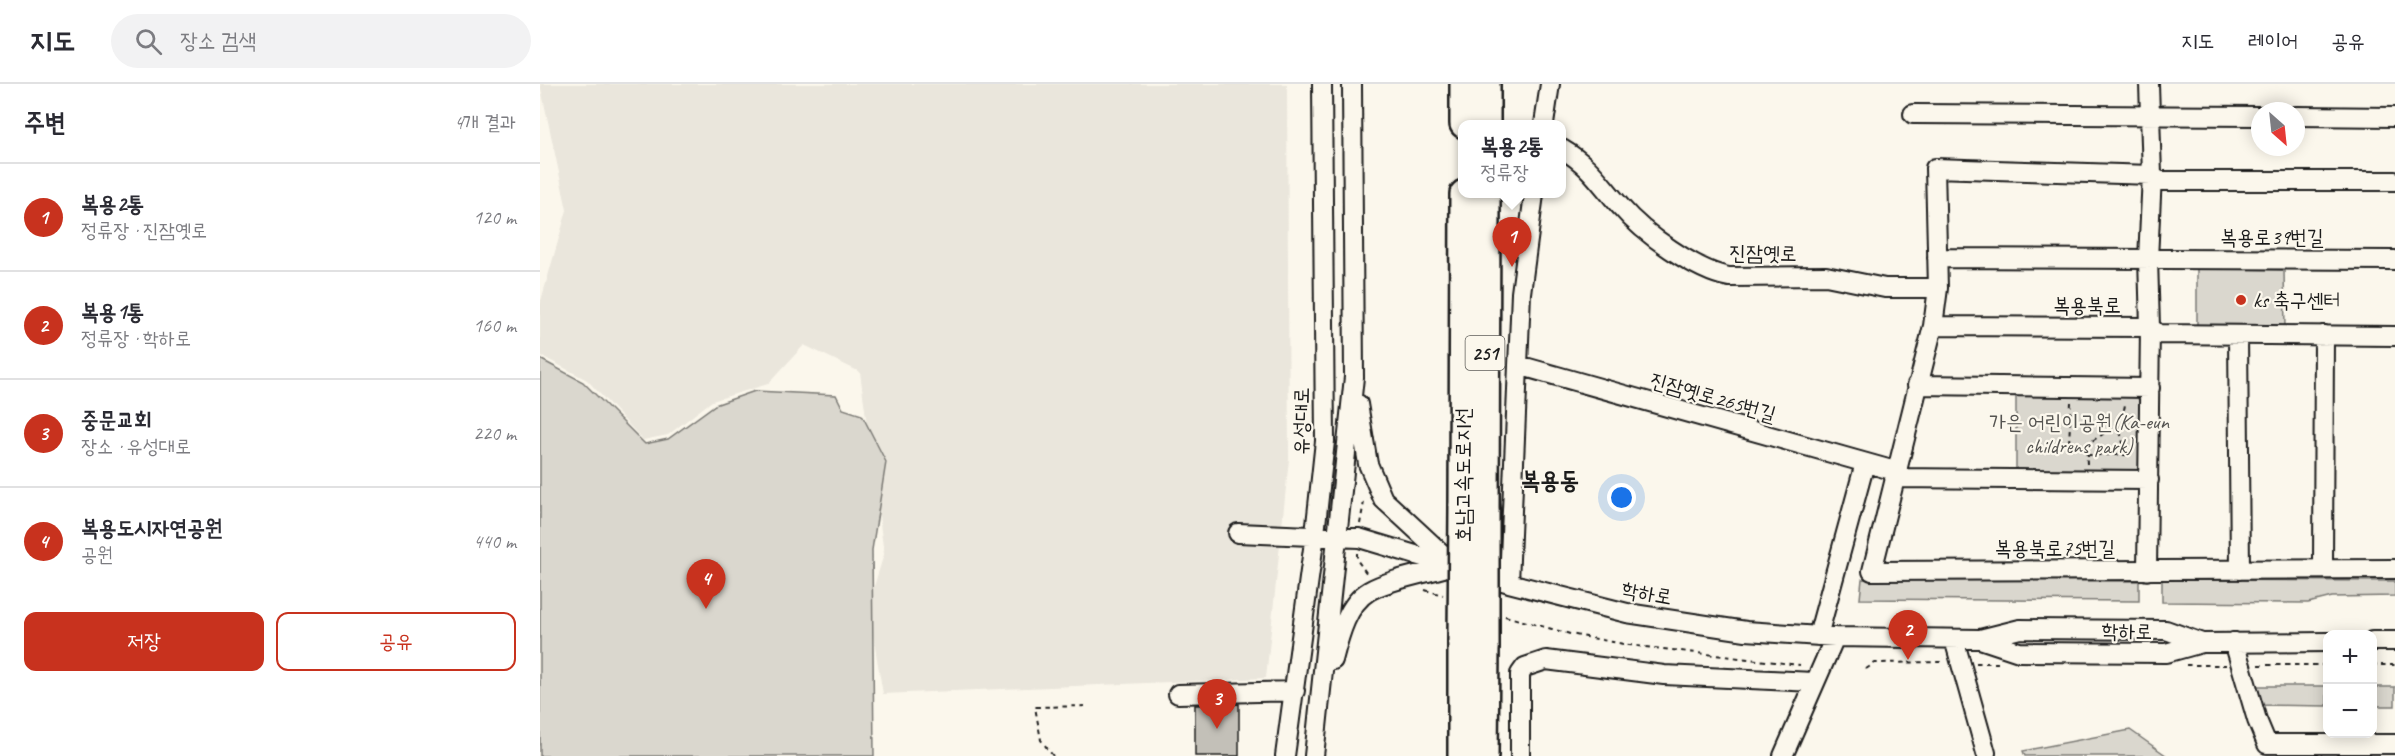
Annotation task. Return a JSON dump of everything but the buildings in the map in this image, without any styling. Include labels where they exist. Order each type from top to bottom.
[{"type":"highway","points":[[1464,84],[1464,120]]},
{"type":"highway","points":[[1486,84],[1486,120]]},
{"type":"highway","name":"호남고속도로지선","points":[[1464,198],[1474,509]]},
{"type":"highway","name":"호남고속도로지선","points":[[1462,756],[1473,645],[1474,509],[1486,198]]},
{"type":"highway","name":"호남고속도로지선","points":[[1473,645],[1484,756]]},
{"type":"street","points":[[1314,756],[1339,537],[1354,377],[1352,84]]},
{"type":"street","points":[[1352,118],[1357,84]]},
{"type":"street","points":[[1545,120],[1550,84]]},
{"type":"street","points":[[2147,571],[2150,388],[2148,259],[2152,175],[2149,84]]},
{"type":"street","name":"유성대로","points":[[1285,756],[1325,441],[1321,85]]},
{"type":"street","points":[[1914,114],[2251,116]]},
{"type":"street","points":[[2305,116],[2395,117]]},
{"type":"street","name":"진잠옛로","points":[[1566,152],[1598,177],[1621,207],[1641,227],[1714,274],[1826,276],[1885,288],[1938,288]]},
{"type":"street","points":[[2149,480],[1895,475],[1933,326],[1938,288],[1935,168],[2152,175],[2159,181],[2395,181]]},
{"type":"street","points":[[1509,583],[1508,545],[1521,293],[1533,198]]},
{"type":"street","name":"복용로39번길","points":[[1937,258],[2395,260]]},
{"type":"street","name":"복용북로","points":[[1933,326],[2150,327],[2158,334],[2395,336]]},
{"type":"street","points":[[2238,335],[2240,570]]},
{"type":"street","points":[[2323,569],[2324,335]]},
{"type":"street","name":"진잠옛로265번길","points":[[1518,365],[1865,463],[1895,475]]},
{"type":"street","points":[[1354,377],[1368,464],[1383,499],[1455,565]]},
{"type":"street","points":[[1917,385],[2150,388]]},
{"type":"street","points":[[1783,756],[1810,677],[1827,637],[1865,463]]},
{"type":"street","name":"복용북로75번길","points":[[1895,475],[1872,571],[2395,568]]},
{"type":"street","name":"학하로","points":[[1238,533],[1315,534],[1359,538],[1509,583],[1627,613],[1746,631],[1827,637],[1980,639],[2020,629],[2166,630],[2202,643],[2323,642]]},
{"type":"street","points":[[1320,711],[1343,625],[1353,608],[1368,591],[1455,565]]},
{"type":"street","points":[[1954,639],[1986,753]]},
{"type":"street","points":[[2377,641],[2395,641]]},
{"type":"street","points":[[2234,642],[2257,720],[2267,744],[2395,744]]},
{"type":"street","points":[[1520,756],[1520,674],[1535,662],[1546,660],[1566,662],[1664,675],[1810,677]]},
{"type":"street","points":[[1178,694],[1295,691]]},
{"type":"path","points":[[2071,394],[2069,444],[2086,445],[2118,423],[2124,414],[2126,394]]},
{"type":"path","points":[[2118,423],[2126,455]]},
{"type":"path","points":[[2086,445],[2088,473]]},
{"type":"path","points":[[2087,455],[2135,455]]},
{"type":"path","points":[[1362,513],[1364,502]]},
{"type":"path","points":[[1357,560],[1372,583]]},
{"type":"path","points":[[1416,587],[1449,597]]},
{"type":"path","points":[[1505,616],[1609,642],[1800,664],[1810,677]]},
{"type":"path","points":[[1866,669],[1875,663],[1952,662]]},
{"type":"path","points":[[2256,665],[2323,665]]},
{"type":"path","points":[[2377,665],[2395,665]]},
{"type":"path","points":[[1053,756],[1041,740],[1035,707],[1087,706]]},
{"type":"shaded area","points":[[540,84],[1287,84],[1289,459],[1266,678],[883,694],[868,606],[884,554],[860,372],[804,345],[768,384],[712,401],[668,435],[643,440],[587,380],[540,355],[540,304],[567,210]]},
{"type":"green space","name":"ks 축구센터","points":[[2197,268],[2284,270],[2285,329],[2197,330]]},
{"type":"green space","points":[[540,359],[583,382],[645,444],[668,439],[715,405],[755,391],[836,395],[843,409],[862,415],[886,462],[872,550],[874,756],[540,756]]},
{"type":"green space","name":"가은 어린이공원(Ka-eun childrens park)","points":[[2016,395],[2136,396],[2142,404],[2143,465],[2133,473],[2016,473]]},
{"type":"green space","points":[[1862,579],[2139,581],[2139,601],[1860,599]]},
{"type":"green space","points":[[2162,580],[2395,581],[2395,596],[2332,597],[2308,603],[2162,602]]},
{"type":"green space","points":[[2252,686],[2323,686],[2323,706],[2253,705]]},
{"type":"green space","points":[[2377,687],[2395,687],[2395,706],[2377,706]]},
{"type":"green space","points":[[2130,730],[2167,756],[2025,756],[2023,751]]},
{"type":"place","name":"복용2통","points":[[1512,267]]},
{"type":"place","name":"ks 축구센터","points":[[2241,300]]},
{"type":"place","name":"복용도시자연공원","points":[[706,609]]},
{"type":"place","name":"복용1통","points":[[1908,660]]},
{"type":"place","name":"중문교회","points":[[1217,729]]},
{"type":"district","name":"복용동","points":[[1550,480]]}]
